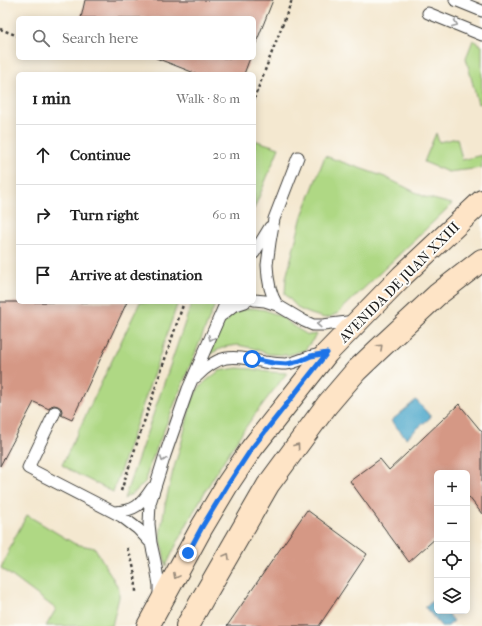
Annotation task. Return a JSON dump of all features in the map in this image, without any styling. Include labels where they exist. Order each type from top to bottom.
[{"type":"main road","name":"AVENIDA DE JUAN XXIII","points":[[148,626],[202,527],[252,448],[327,353],[402,276],[482,201]]},
{"type":"main road","points":[[186,626],[268,485],[327,405],[356,371],[378,350],[437,295],[482,260]]},
{"type":"lane","points":[[455,0],[482,11]]},
{"type":"lane","points":[[428,13],[482,35]]},
{"type":"lane","points":[[256,250],[274,219],[298,157]]},
{"type":"lane","points":[[274,219],[267,265],[270,288],[277,305]]},
{"type":"lane","points":[[256,300],[265,301],[277,305],[313,325],[358,321]]},
{"type":"lane","points":[[158,607],[159,585],[151,543],[149,524],[150,503],[164,455],[191,383],[225,304]]},
{"type":"lane","points":[[220,317],[233,306],[239,304]]},
{"type":"lane","points":[[191,383],[206,368],[221,359],[238,357],[287,364],[300,361],[311,356],[327,353]]},
{"type":"lane","points":[[55,412],[28,468],[121,516],[138,529],[151,543]]},
{"type":"lane","points":[[114,512],[125,512],[139,505],[156,480]]},
{"type":"path","points":[[256,94],[292,0]]},
{"type":"path","points":[[0,29],[16,35]]},
{"type":"path","points":[[114,512],[183,304]]},
{"type":"path","points":[[126,546],[132,559],[136,582],[135,597]]},
{"type":"green space","points":[[473,40],[482,46],[482,103],[478,104],[466,58]]},
{"type":"green space","points":[[436,133],[439,142],[457,138],[462,160],[482,155],[482,168],[448,172],[424,162]]},
{"type":"green space","points":[[256,141],[279,148],[256,204]]},
{"type":"green space","points":[[325,156],[385,177],[425,197],[452,204],[338,313],[324,318],[299,309],[285,294],[286,278],[302,216]]},
{"type":"green space","points":[[139,304],[177,304],[113,492],[62,465]]},
{"type":"green space","points":[[191,304],[215,304],[149,467],[145,482],[136,491],[124,499]]},
{"type":"green space","points":[[252,308],[265,310],[282,317],[308,335],[317,334],[305,350],[288,355],[269,354],[238,345],[224,347],[208,355],[224,322],[238,310]]},
{"type":"green space","points":[[237,368],[287,373],[232,447],[192,514],[166,566],[160,535],[165,505],[191,403],[198,389],[219,371]]},
{"type":"green space","points":[[27,515],[75,544],[95,548],[119,589],[119,597],[112,626],[46,626],[56,609],[1,568]]},
{"type":"water","points":[[416,400],[431,417],[406,438],[391,421]]},
{"type":"water","points":[[434,600],[434,614],[448,614],[454,621],[448,626],[441,626],[425,607]]},
{"type":"building","points":[[85,0],[273,0],[256,43],[256,16],[81,16]]},
{"type":"building","points":[[161,60],[249,60],[245,72],[192,72]]},
{"type":"building","points":[[0,302],[16,302],[16,304],[126,304],[72,420],[61,415],[61,408],[58,406],[51,406],[49,409],[34,402],[0,466]]},
{"type":"building","points":[[459,404],[482,432],[482,514],[470,498],[470,470],[434,470],[434,540],[409,562],[350,481],[380,459],[389,470]]},
{"type":"building","points":[[307,510],[367,554],[319,626],[227,626]]},
{"type":"route","points":[[188,553],[202,527],[252,448],[327,353],[311,356],[300,361],[287,364],[252,359]]}]
